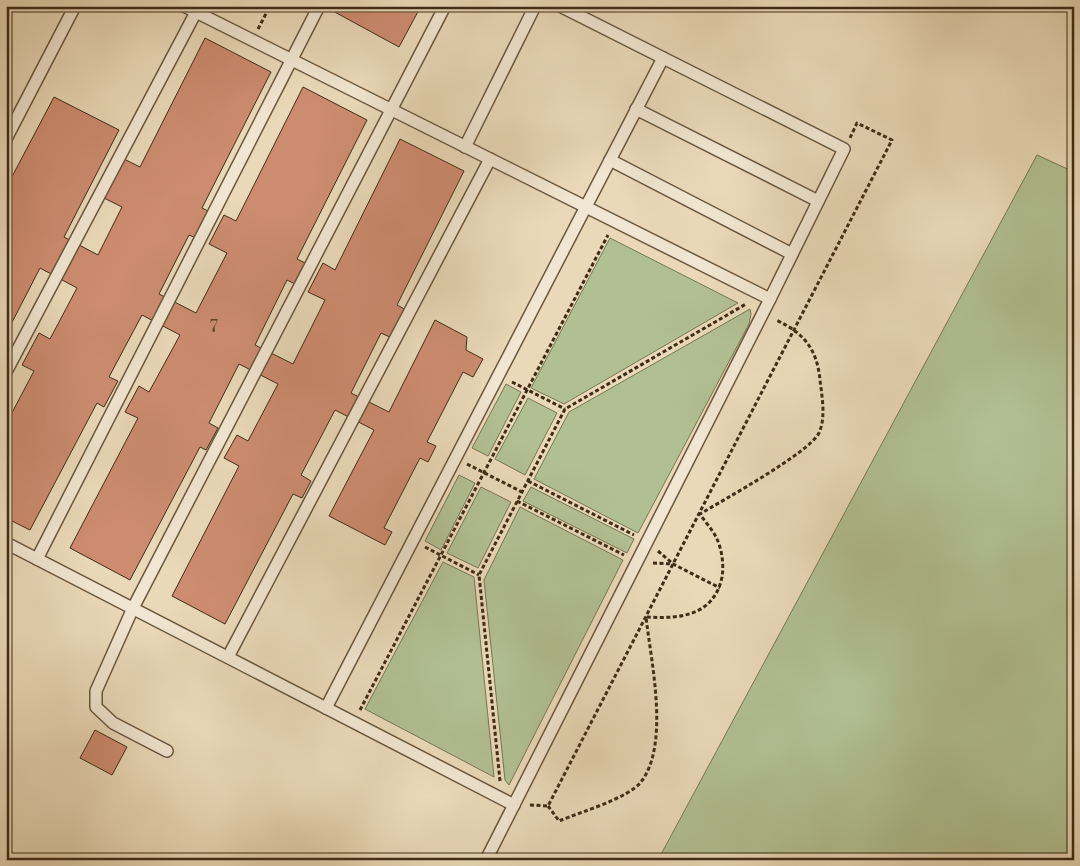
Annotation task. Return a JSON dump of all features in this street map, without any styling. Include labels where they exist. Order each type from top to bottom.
[{"type":"lane","points":[[6,139],[75,6]]},
{"type":"lane","points":[[184,6],[766,297]]},
{"type":"lane","points":[[37,559],[319,6]]},
{"type":"lane","points":[[167,751],[113,723],[96,707],[96,691],[134,608],[445,6]]},
{"type":"lane","points":[[465,147],[535,6]]},
{"type":"lane","points":[[486,860],[762,313],[766,297],[792,254],[844,149],[560,6]]},
{"type":"lane","points":[[6,372],[196,12]]},
{"type":"lane","points":[[326,708],[663,58]]},
{"type":"lane","points":[[636,109],[818,201]]},
{"type":"lane","points":[[228,657],[490,159]]},
{"type":"lane","points":[[610,160],[792,254]]},
{"type":"lane","points":[[6,543],[514,805]]},
{"type":"path","points":[[252,40],[270,6]]},
{"type":"path","points":[[548,806],[892,140],[857,123],[844,149]]},
{"type":"path","points":[[354,722],[615,222]]},
{"type":"path","points":[[502,799],[480,575],[565,409],[766,297]]},
{"type":"path","points":[[700,514],[751,484],[810,445],[819,433],[823,410],[819,370],[810,345],[795,329],[762,313]]},
{"type":"path","points":[[527,390],[565,409]]},
{"type":"path","points":[[456,458],[522,492]]},
{"type":"path","points":[[528,480],[647,541]]},
{"type":"path","points":[[517,501],[636,562],[673,564],[720,588]]},
{"type":"path","points":[[646,617],[665,618],[692,613],[709,605],[720,588],[724,566],[718,540],[700,514]]},
{"type":"path","points":[[413,541],[480,575]]},
{"type":"path","points":[[548,806],[559,821],[626,794],[641,782],[656,748],[657,708],[646,617]]},
{"type":"path","points":[[514,805],[548,806]]},
{"type":"green space","points":[[1037,155],[1074,172],[1074,860],[658,860]]},
{"type":"green space","points":[[610,238],[738,303],[564,404],[531,388]]},
{"type":"green space","points":[[750,309],[749,324],[638,533],[534,479],[569,412]]},
{"type":"green space","points":[[506,384],[521,392],[488,456],[472,448]]},
{"type":"green space","points":[[528,398],[557,413],[525,475],[495,459]]},
{"type":"green space","points":[[459,475],[475,483],[441,550],[425,541]]},
{"type":"green space","points":[[481,487],[511,502],[478,568],[447,553]]},
{"type":"green space","points":[[531,487],[634,539],[627,553],[523,501]]},
{"type":"green space","points":[[520,507],[623,560],[509,785],[505,780],[484,580]]},
{"type":"green space","points":[[443,562],[474,577],[494,777],[365,709]]},
{"type":"building","points":[[333,6],[421,6],[399,47],[331,10]]},
{"type":"building","points":[[205,38],[271,72],[202,208],[212,213],[198,239],[189,235],[159,294],[196,313],[227,253],[209,244],[224,215],[236,221],[303,87],[367,120],[297,259],[307,264],[297,285],[287,280],[255,345],[293,364],[325,300],[308,292],[323,263],[335,270],[400,139],[464,171],[397,305],[408,311],[394,339],[381,333],[351,393],[389,412],[435,320],[467,337],[466,350],[483,359],[473,377],[463,372],[427,442],[436,446],[428,462],[420,458],[384,528],[392,532],[385,545],[329,516],[374,430],[335,410],[301,475],[311,481],[302,498],[293,494],[225,624],[172,596],[239,466],[224,458],[237,435],[248,441],[278,384],[239,364],[209,423],[218,428],[206,450],[200,447],[130,580],[70,548],[138,418],[125,412],[139,386],[149,392],[180,335],[142,315],[109,377],[118,381],[104,407],[97,403],[30,530],[6,518],[6,424],[34,371],[22,365],[39,333],[50,339],[77,288],[40,268],[6,334],[6,188],[54,97],[119,130],[64,237],[98,255],[122,207],[104,198],[124,159],[140,167]]},
{"type":"building","points":[[95,730],[127,747],[112,775],[80,758]]}]
